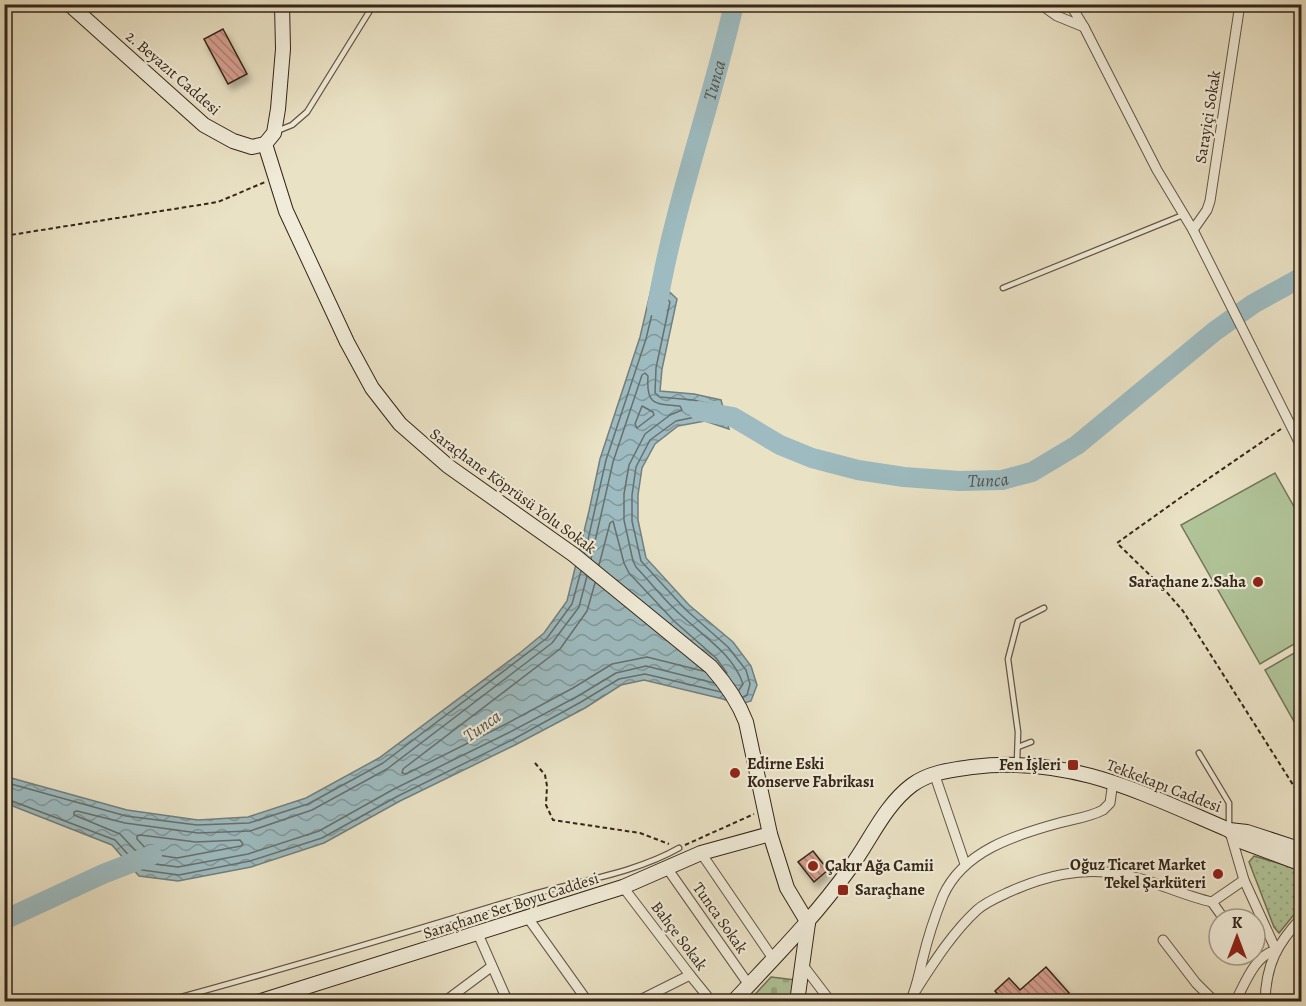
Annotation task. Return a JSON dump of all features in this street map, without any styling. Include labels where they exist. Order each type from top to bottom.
[{"type":"street","name":"2. Beyazıt Caddesi","points":[[69,4],[204,125],[232,141],[252,147],[270,139]]},
{"type":"street","points":[[270,139],[278,109],[283,49],[282,4]]},
{"type":"street","points":[[1040,4],[1056,16],[1084,27]]},
{"type":"street","points":[[1070,4],[1158,170],[1193,230],[1302,448]]},
{"type":"street","name":"Sarayiçi Sokak","points":[[1193,230],[1207,210],[1210,201],[1240,4]]},
{"type":"street","name":"Saraçhane Köprüsü Yolu Sokak","points":[[270,139],[276,177],[286,211],[295,231],[351,351],[372,388],[400,424],[448,466],[574,555],[711,667],[725,683],[741,708],[746,722],[770,834],[787,888],[808,923]]},
{"type":"street","name":"Tekkekapı Caddesi","points":[[934,773],[994,765],[1017,765],[1063,769],[1113,781],[1229,830],[1243,843],[1302,864]]},
{"type":"street","points":[[733,1002],[808,923],[851,868],[898,798],[921,779],[934,773],[965,864]]},
{"type":"street","points":[[916,990],[928,937],[943,898],[956,873],[965,864],[998,844],[1034,830],[1103,810],[1110,803],[1113,781]]},
{"type":"street","points":[[1276,950],[1244,880],[1229,830],[1247,832],[1302,850]]},
{"type":"street","name":"Saraçhane Set Boyu Caddesi","points":[[258,1002],[623,887],[701,853],[770,834]]},
{"type":"street","points":[[701,853],[774,960]]},
{"type":"street","name":"Tunca Sokak","points":[[667,868],[749,985]]},
{"type":"street","points":[[910,1002],[938,955],[977,910],[999,896],[1037,880],[1058,874],[1103,871],[1123,874],[1212,902],[1216,907]]},
{"type":"street","points":[[1212,902],[1244,880]]},
{"type":"street","name":"Bahçe Sokak","points":[[623,887],[712,1002]]},
{"type":"street","points":[[1265,1002],[1268,971],[1276,950],[1302,917]]},
{"type":"street","points":[[528,918],[588,1002]]},
{"type":"street","points":[[797,1002],[808,923]]},
{"type":"street","points":[[478,934],[490,967],[508,1002]]},
{"type":"street","points":[[1163,940],[1196,983],[1215,1002]]},
{"type":"street","points":[[1267,952],[1276,950]]},
{"type":"street","points":[[802,964],[831,1002]]},
{"type":"street","points":[[444,1002],[490,967]]},
{"type":"street","points":[[1235,1002],[1250,967]]},
{"type":"street","points":[[636,1002],[690,975]]},
{"type":"lane","points":[[270,139],[307,112],[374,4]]},
{"type":"lane","points":[[1003,288],[1183,214]]},
{"type":"lane","points":[[1017,765],[1018,732],[1008,659],[1018,621],[1044,608]]},
{"type":"lane","points":[[1018,747],[1031,742]]},
{"type":"lane","points":[[1199,753],[1229,803],[1229,830]]},
{"type":"lane","points":[[163,1002],[625,870],[667,855],[679,848]]},
{"type":"path","points":[[4,236],[218,202],[276,177]]},
{"type":"path","points":[[1289,424],[1117,543],[1183,611],[1302,799]]},
{"type":"path","points":[[535,763],[545,775],[546,805],[553,819],[640,833],[679,848],[765,808]]},
{"type":"green space","name":"Saraçhane 2.Saha","points":[[1275,473],[1301,519],[1301,640],[1260,664],[1181,525]]},
{"type":"green space","points":[[1301,649],[1301,734],[1265,670]]},
{"type":"green space","points":[[1254,856],[1301,870],[1301,906],[1279,933],[1274,927],[1249,862]]},
{"type":"green space","points":[[771,977],[795,980],[793,1001],[748,1002]]},
{"type":"water","points":[[654,277],[677,299],[662,369],[660,391],[694,394],[721,400],[729,429],[705,421],[678,426],[655,444],[642,468],[638,495],[638,520],[646,558],[689,605],[733,642],[751,666],[757,685],[751,701],[738,705],[723,699],[644,680],[621,685],[585,708],[400,801],[324,843],[251,867],[178,881],[139,876],[112,845],[5,803],[4,776],[127,810],[198,820],[248,817],[306,798],[379,758],[521,652],[544,633],[567,601],[600,459],[640,337]]},
{"type":"building","points":[[223,29],[247,74],[228,84],[204,39]]},
{"type":"building","name":"Çakır Ağa Camii","points":[[813,851],[828,870],[814,882],[798,862]]},
{"type":"building","points":[[1046,967],[1069,993],[1059,1002],[1005,1002],[995,991],[1009,978],[1020,990]]},
{"type":"waterway","name":"Tunca","points":[[657,307],[673,231],[734,4]]},
{"type":"waterway","name":"Tunca","points":[[699,411],[733,417],[780,445],[812,458],[858,470],[904,477],[959,481],[1002,480],[1032,472],[1077,445],[1215,331],[1253,304],[1302,277]]},
{"type":"waterway","name":"Tunca","points":[[4,920],[103,874],[152,855]]},
{"type":"place","name":"Saraçhane 2.Saha","points":[[1258,582]]},
{"type":"place","name":"Fen İşleri","points":[[1073,765]]},
{"type":"place","name":"Edirne Eski Konserve Fabrikası","points":[[735,773]]},
{"type":"place","name":"Çakır Ağa Camii","points":[[813,866]]},
{"type":"place","name":"Oğuz Ticaret Market Tekel Şarküteri","points":[[1218,874]]},
{"type":"place","name":"Saraçhane","points":[[843,890]]}]
